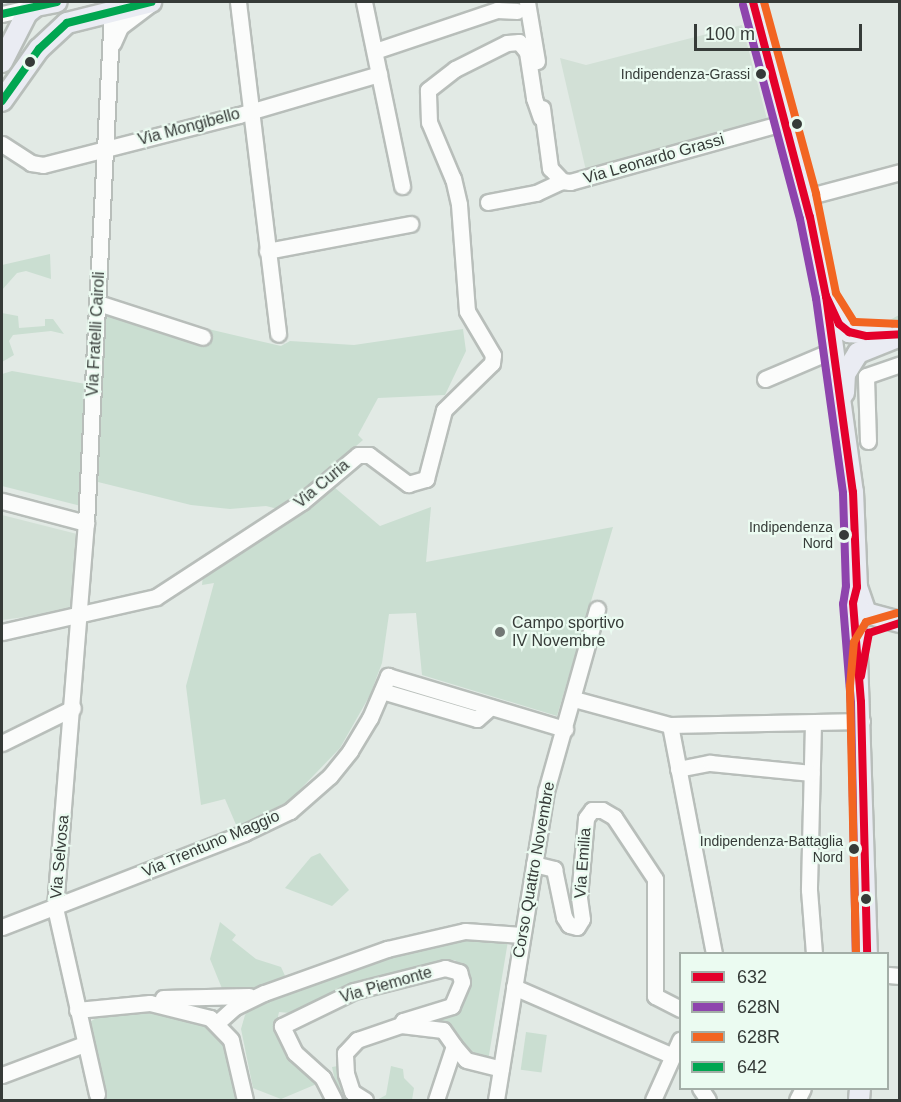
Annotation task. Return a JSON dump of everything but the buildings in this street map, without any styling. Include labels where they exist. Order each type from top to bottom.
[{"type":"main road","points":[[2,60],[23,19],[36,6],[57,2]]},
{"type":"main road","points":[[2,101],[39,49],[60,27],[76,18],[153,2]]},
{"type":"main road","points":[[753,2],[806,197],[826,296],[831,351],[843,414],[853,492],[857,587],[853,603],[862,721],[867,952]]},
{"type":"main road","points":[[36,6],[52,17],[39,49]]},
{"type":"main road","points":[[826,296],[839,324],[849,332],[867,336],[900,335]]},
{"type":"main road","points":[[843,414],[845,374],[852,359],[868,346],[900,335]]},
{"type":"main road","points":[[857,587],[866,613],[900,622]]},
{"type":"main road","points":[[860,686],[866,637],[876,628],[900,622]]},
{"type":"street","points":[[111,52],[120,27],[153,2]]},
{"type":"street","points":[[237,2],[278,334]]},
{"type":"street","points":[[364,2],[402,186]]},
{"type":"street","points":[[6,9],[36,6]]},
{"type":"street","points":[[375,51],[497,10],[522,6]]},
{"type":"street","name":"Via Leonardo Grassi","points":[[522,6],[543,97],[541,118],[550,168],[562,181],[586,179],[786,122]]},
{"type":"street","name":"Via Fratelli Cairoli","points":[[80,616],[87,523],[112,11]]},
{"type":"street","points":[[2,42],[2,60]]},
{"type":"street","name":"Via Curia","points":[[2,632],[156,597],[302,502],[358,455],[369,455],[408,484],[426,479],[444,410],[492,363],[493,356],[467,311],[456,188],[430,128],[426,95],[432,85],[455,69],[511,42],[525,48],[541,118]]},
{"type":"street","name":"Via Mongibello","points":[[2,144],[31,163],[43,165],[239,115],[250,109],[379,74]]},
{"type":"street","points":[[806,197],[900,172]]},
{"type":"street","points":[[488,202],[536,193],[562,181]]},
{"type":"street","points":[[267,251],[410,224]]},
{"type":"street","points":[[98,303],[203,337]]},
{"type":"street","points":[[765,379],[831,351]]},
{"type":"street","points":[[867,441],[869,406],[866,376],[900,364]]},
{"type":"street","points":[[2,501],[87,523]]},
{"type":"street","name":"Corso Quattro Novembre","points":[[496,1101],[546,791],[566,729],[597,609]]},
{"type":"street","name":"Via Selvosa","points":[[80,616],[55,907],[97,1094]]},
{"type":"street","name":"Via Trentuno Maggio","points":[[2,927],[244,833],[290,811],[330,776],[350,751],[382,691],[477,719],[491,707],[566,729]]},
{"type":"street","points":[[574,699],[670,725],[862,721]]},
{"type":"street","points":[[2,743],[73,708]]},
{"type":"street","points":[[813,723],[809,890],[814,952]]},
{"type":"street","points":[[670,725],[714,952]]},
{"type":"street","points":[[678,769],[710,763],[812,773]]},
{"type":"street","name":"Via Emilia","points":[[534,864],[554,869],[564,917],[569,925],[577,927],[582,920],[579,897],[586,818],[592,810],[602,810],[614,817],[655,879],[655,996],[679,1008]]},
{"type":"street","points":[[218,1023],[235,1007],[264,993],[436,935],[465,932],[522,935]]},
{"type":"street","name":"Via Piemonte","points":[[334,1101],[323,1078],[295,1053],[282,1026],[354,991],[445,968],[459,972],[462,982],[452,1006],[403,1020],[401,1025]]},
{"type":"street","points":[[514,987],[678,1051],[653,1101]]},
{"type":"street","points":[[77,1010],[146,999],[234,998],[264,993]]},
{"type":"street","points":[[127,1003],[164,1004],[202,1014],[218,1023],[231,1040],[245,1101]]},
{"type":"street","points":[[365,1101],[349,1085],[345,1053],[367,1034],[401,1025],[443,1030],[466,1060],[501,1069]]},
{"type":"street","points":[[2,1075],[84,1044]]},
{"type":"street","points":[[436,1101],[454,1046]]},
{"type":"shaded area","points":[[742,25],[768,123],[587,175],[560,58],[586,65]]},
{"type":"shaded area","points":[[2,515],[77,534],[70,611],[2,620]]},
{"type":"green space","points":[[50,254],[51,279],[26,271],[17,273],[2,290],[2,265]]},
{"type":"green space","points":[[2,313],[18,316],[19,328],[45,326],[45,319],[53,319],[64,334],[51,331],[13,335],[9,341],[14,355],[2,362]]},
{"type":"green space","points":[[115,313],[208,343],[204,328],[281,346],[290,341],[354,345],[463,329],[466,351],[445,395],[378,398],[358,435],[363,440],[282,510],[266,506],[230,509],[191,505],[98,482],[106,318]]},
{"type":"green space","points":[[899,315],[899,327],[862,330],[879,326]]},
{"type":"green space","points":[[12,371],[86,384],[81,506],[2,486],[2,374]]},
{"type":"green space","points":[[334,487],[380,526],[431,507],[426,562],[613,527],[557,716],[422,675],[416,613],[389,614],[382,663],[370,695],[340,748],[289,801],[237,827],[225,799],[201,805],[186,686],[214,583],[202,585],[203,575]]},
{"type":"green space","points":[[320,853],[349,890],[332,906],[285,888],[311,857]]},
{"type":"green space","points":[[220,922],[236,935],[232,940],[256,959],[281,967],[286,978],[233,994],[223,991],[210,959]]},
{"type":"green space","points":[[456,938],[508,941],[488,1061],[472,1059],[447,1026],[409,1025],[447,1011],[466,972],[455,960],[446,960],[350,984],[290,1013],[279,1012],[276,1026],[319,1083],[281,1099],[253,1088],[241,1029],[245,1015],[254,1004],[364,963]]},
{"type":"green space","points":[[136,1010],[191,1020],[214,1029],[225,1044],[237,1100],[107,1100],[88,1023],[98,1017],[96,1012]]},
{"type":"green space","points":[[526,1032],[547,1035],[542,1073],[521,1070]]},
{"type":"green space","points":[[338,1066],[353,1100],[339,1100],[332,1067]]},
{"type":"green space","points":[[391,1066],[403,1069],[404,1078],[414,1088],[412,1100],[377,1100],[386,1095]]},
{"type":"transit line","name":"642","points":[[2,14],[57,2]]},
{"type":"transit line","name":"642","points":[[2,101],[39,49],[67,23],[151,2]]},
{"type":"transit line","name":"632","points":[[753,2],[810,217],[826,296],[853,492],[857,587],[853,603],[861,702],[867,952]]},
{"type":"transit line","name":"628R","points":[[764,2],[816,194],[836,293],[854,322],[899,324]]},
{"type":"transit line","name":"628N","points":[[743,5],[800,219],[816,298],[843,493],[846,586],[843,604],[851,703],[856,952]]},
{"type":"transit line","name":"632","points":[[826,296],[839,324],[849,332],[867,336],[900,334]]},
{"type":"transit line","name":"628R","points":[[856,952],[850,686],[854,642],[866,622],[897,613]]},
{"type":"transit line","name":"632","points":[[861,676],[869,633],[900,623]]},
{"type":"place","name":"Indipendenza-Grassi","points":[[761,74]]},
{"type":"place","name":"Indipendenza Nord","points":[[844,535]]},
{"type":"place","name":"Campo sportivo IV Novembre","points":[[500,632]]},
{"type":"place","name":"Indipendenza-Battaglia Nord","points":[[854,849]]}]
